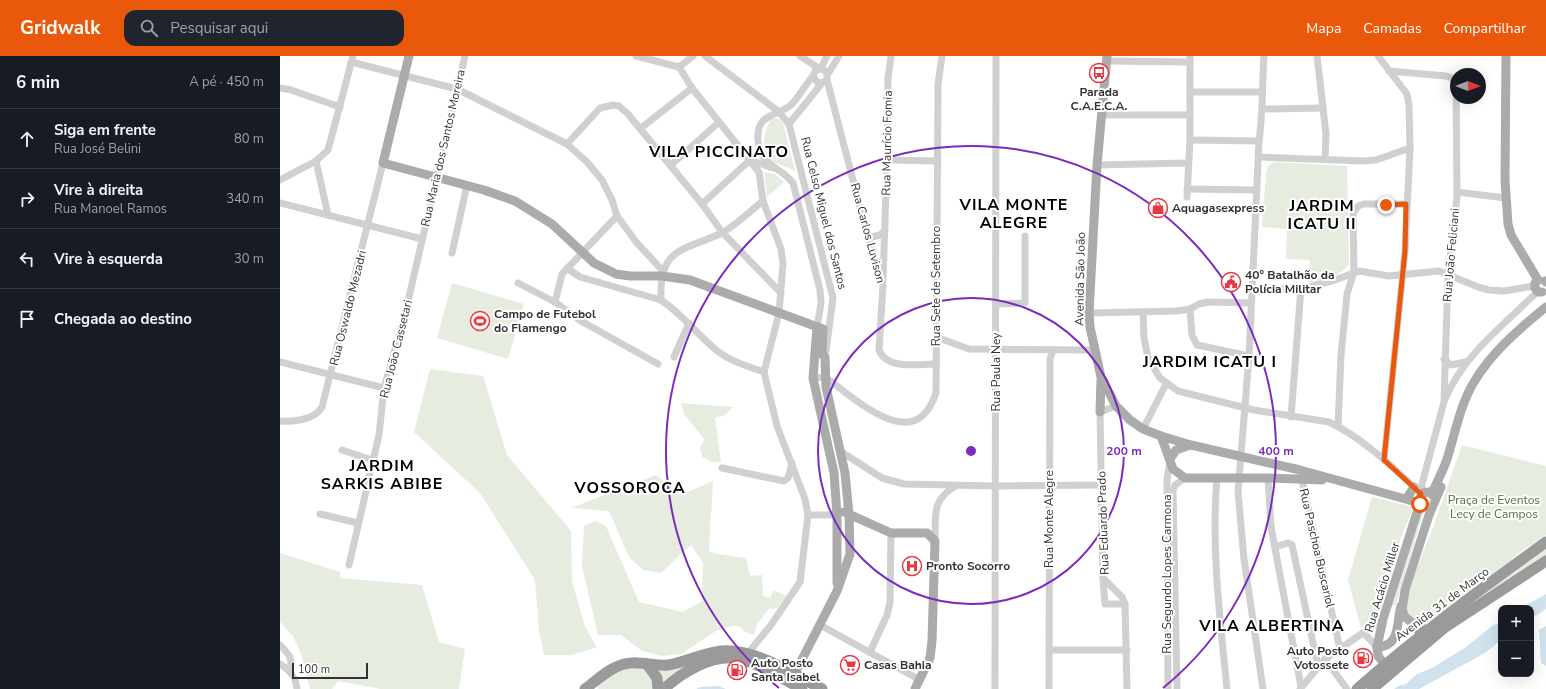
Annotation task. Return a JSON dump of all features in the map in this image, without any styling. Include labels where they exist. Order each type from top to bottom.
[{"type":"highway","name":"Avenida 31 de Março","points":[[1372,689],[1418,631],[1432,627],[1546,542]]},
{"type":"highway","name":"Avenida 31 de Março","points":[[1358,689],[1389,667],[1422,647],[1444,628],[1546,561]]},
{"type":"highway","points":[[1418,631],[1422,647]]},
{"type":"highway","points":[[585,689],[595,685],[612,668],[620,665],[636,662],[668,665],[720,651],[738,651],[748,653],[792,679],[802,689]]},
{"type":"highway","points":[[664,689],[684,673],[714,661],[727,658],[734,658],[822,689]]},
{"type":"highway","points":[[647,664],[657,678],[658,689]]},
{"type":"main road","points":[[409,56],[383,163],[499,195],[534,212],[594,263],[616,274],[630,276],[662,274],[690,280],[823,329],[822,354],[825,358]]},
{"type":"main road","points":[[1506,56],[1506,198],[1508,224],[1512,235],[1542,287]]},
{"type":"main road","name":"Avenida São João","points":[[1107,59],[1097,166],[1089,313],[1094,350],[1101,377],[1116,406],[1130,420],[1160,436],[1190,445],[1241,456],[1301,474],[1337,481],[1405,498],[1425,499]]},
{"type":"main road","points":[[1376,647],[1388,645],[1394,640],[1396,635],[1401,613],[1402,600],[1425,499],[1446,460],[1459,417],[1474,382],[1490,359],[1528,321],[1546,307]]},
{"type":"main road","points":[[1528,321],[1540,316],[1546,316]]},
{"type":"main road","name":"Rua Celso Miguel dos Santos","points":[[792,679],[837,591],[850,554],[849,514],[845,473],[834,450],[821,414],[813,378],[817,327]]},
{"type":"main road","name":"Rua Celso Miguel dos Santos","points":[[825,358],[825,377],[834,450],[837,515],[837,591]]},
{"type":"main road","points":[[1100,412],[1101,377]]},
{"type":"main road","points":[[1160,436],[1175,472],[1184,478]]},
{"type":"main road","points":[[1170,460],[1176,450],[1190,445]]},
{"type":"main road","name":"Avenida São João","points":[[1184,478],[1268,478],[1301,474]]},
{"type":"main road","points":[[1405,498],[1414,487]]},
{"type":"main road","name":"Rua Acácio Miller","points":[[1389,667],[1378,656],[1376,647],[1383,619],[1425,499]]},
{"type":"main road","points":[[837,515],[843,512],[891,533],[927,533],[935,541],[932,641],[930,658],[915,689]]},
{"type":"main road","points":[[1383,619],[1391,613],[1401,613],[1418,631]]},
{"type":"street","name":"Rua Maria dos Santos Moreira","points":[[422,239],[465,56]]},
{"type":"street","points":[[636,56],[679,67],[692,88],[750,160],[759,172],[763,201],[781,249],[783,264],[779,313],[764,372],[777,426],[805,499],[808,515],[800,582],[748,653]]},
{"type":"street","points":[[679,67],[693,56]]},
{"type":"street","points":[[705,56],[778,111],[788,124],[826,79],[840,56]]},
{"type":"street","points":[[800,56],[806,61],[825,70],[826,79]]},
{"type":"street","name":"Rua Celso Miguel dos Santos","points":[[817,327],[821,303],[820,290],[792,183],[787,175],[776,169],[763,156],[759,148],[758,136],[762,121],[791,104],[828,56]]},
{"type":"street","name":"Rua Maurício Fomia","points":[[883,285],[888,78],[890,56]]},
{"type":"street","name":"Rua Sete de Setembro","points":[[825,377],[888,420],[898,423],[908,423],[920,418],[928,412],[932,406],[936,393],[936,161],[938,84],[942,56]]},
{"type":"street","name":"Rua Paula Ney","points":[[995,689],[996,56]]},
{"type":"street","points":[[1263,689],[1244,559],[1238,478],[1249,356],[1257,190],[1263,109],[1262,92],[1264,56]]},
{"type":"street","points":[[1317,56],[1326,134],[1325,159]]},
{"type":"street","points":[[1378,56],[1407,94],[1409,105],[1410,148],[1402,275],[1384,460]]},
{"type":"street","points":[[280,180],[316,161],[328,150],[352,59],[457,89],[495,106],[567,144],[587,162],[602,180],[612,200],[617,216],[662,274]]},
{"type":"street","points":[[1107,59],[1190,59],[1190,140],[1187,197]]},
{"type":"street","points":[[806,61],[817,82],[826,79]]},
{"type":"street","name":"Rua João Feliciani","points":[[1389,71],[1446,76],[1452,78],[1456,84],[1457,192],[1448,275],[1444,359],[1444,402],[1422,484],[1425,499]]},
{"type":"street","name":"Rua Carlos Luvison","points":[[826,79],[868,238],[883,285],[882,313],[878,342],[881,357],[889,363],[936,364]]},
{"type":"street","points":[[280,88],[291,90],[340,107]]},
{"type":"street","points":[[641,128],[692,88]]},
{"type":"street","points":[[1190,92],[1262,92]]},
{"type":"street","points":[[567,144],[600,108],[613,105],[619,106],[641,128],[702,204],[722,232],[781,293]]},
{"type":"street","points":[[1263,109],[1323,108]]},
{"type":"street","points":[[1102,115],[1189,115]]},
{"type":"street","points":[[671,165],[718,122]]},
{"type":"street","name":"Rua Celso Miguel dos Santos","points":[[788,124],[833,298],[825,358]]},
{"type":"street","points":[[1190,140],[1260,141]]},
{"type":"street","points":[[1259,157],[1364,161],[1376,160],[1410,148]]},
{"type":"street","points":[[750,160],[776,169]]},
{"type":"street","points":[[702,204],[750,160]]},
{"type":"street","points":[[887,160],[936,161]]},
{"type":"street","points":[[316,161],[328,215]]},
{"type":"street","name":"Rua Oswaldo Mezadri","points":[[280,421],[297,420],[319,413],[331,375],[383,163]]},
{"type":"street","points":[[1097,166],[1188,163]]},
{"type":"street","points":[[452,253],[467,185]]},
{"type":"street","points":[[1187,189],[1257,190]]},
{"type":"street","points":[[1457,192],[1506,198]]},
{"type":"street","points":[[661,300],[662,274],[675,254],[697,242],[722,232],[763,201]]},
{"type":"street","points":[[280,203],[422,239]]},
{"type":"street","points":[[1338,426],[1342,340],[1347,294],[1354,272],[1353,214],[1358,206],[1364,204],[1406,204]]},
{"type":"street","points":[[555,302],[562,274],[617,216]]},
{"type":"street","points":[[801,219],[810,225],[814,220]]},
{"type":"street","points":[[868,238],[880,235],[885,230]]},
{"type":"street","points":[[996,304],[1025,303],[1025,236]]},
{"type":"street","name":"Rua João Cassetari","points":[[349,565],[379,435],[384,388],[405,314],[422,239]]},
{"type":"street","points":[[567,268],[580,277],[661,300],[673,308],[723,354],[742,364],[764,372]]},
{"type":"street","points":[[1252,292],[1301,288],[1335,280],[1354,272],[1402,275],[1440,271],[1489,290],[1542,287]]},
{"type":"street","points":[[518,283],[555,302],[581,321],[658,364]]},
{"type":"street","points":[[1444,402],[1453,380],[1490,336],[1542,287]]},
{"type":"street","points":[[1291,417],[1301,288]]},
{"type":"street","points":[[1519,289],[1525,295],[1526,303]]},
{"type":"street","points":[[1089,313],[1190,309],[1199,304],[1208,302],[1251,303]]},
{"type":"street","points":[[1190,309],[1192,335],[1197,345],[1249,356]]},
{"type":"street","points":[[1143,312],[1144,338],[1148,358],[1154,370],[1166,384],[1178,391],[1244,407],[1291,417],[1329,422],[1338,426],[1384,460],[1425,499]]},
{"type":"street","points":[[674,357],[689,323]]},
{"type":"street","points":[[936,337],[969,349],[1094,350]]},
{"type":"street","name":"Rua Monte Alegre","points":[[1049,689],[1050,359],[1053,350]]},
{"type":"street","points":[[1444,359],[1451,365],[1468,362]]},
{"type":"street","points":[[280,362],[384,388]]},
{"type":"street","points":[[813,378],[825,377]]},
{"type":"street","points":[[1143,428],[1166,384]]},
{"type":"street","points":[[815,389],[826,387],[840,388]]},
{"type":"street","points":[[1100,412],[1116,406]]},
{"type":"street","name":"Rua Eduardo Prado","points":[[1100,412],[1103,578],[1122,597],[1125,604]]},
{"type":"street","points":[[342,450],[372,460]]},
{"type":"street","points":[[834,450],[892,482],[936,486],[1102,485]]},
{"type":"street","name":"Rua Segundo Lopes Carmona","points":[[1168,689],[1170,460]]},
{"type":"street","points":[[722,468],[784,481],[788,478],[792,463]]},
{"type":"street","name":"Rua Paschoa Buscariol","points":[[1301,474],[1340,649]]},
{"type":"street","points":[[1177,689],[1170,490],[1184,478]]},
{"type":"street","points":[[1217,478],[1215,504],[1217,587],[1227,689]]},
{"type":"street","points":[[1268,478],[1271,527],[1274,547],[1300,688]]},
{"type":"street","points":[[927,533],[933,523],[936,486]]},
{"type":"street","points":[[935,541],[937,506],[939,499],[944,493],[955,486]]},
{"type":"street","points":[[320,514],[358,523]]},
{"type":"street","points":[[808,515],[837,515]]},
{"type":"street","points":[[870,652],[887,615],[890,602],[891,533]]},
{"type":"street","points":[[1274,547],[1288,543],[1292,544],[1318,666]]},
{"type":"street","points":[[1103,578],[1105,604],[1125,604],[1128,689]]},
{"type":"street","points":[[1300,688],[1325,659],[1383,619]]},
{"type":"street","points":[[820,625],[920,680]]},
{"type":"street","points":[[1364,633],[1376,647]]},
{"type":"street","points":[[280,645],[291,655],[292,664],[290,671]]},
{"type":"street","points":[[1049,650],[1127,650]]},
{"type":"street","points":[[1325,659],[1347,689]]},
{"type":"street","points":[[280,664],[290,671],[297,689]]},
{"type":"green space","points":[[778,118],[783,123],[795,171],[772,160],[765,149],[765,134],[771,119]]},
{"type":"green space","points":[[1274,162],[1347,166],[1349,263],[1346,268],[1337,275],[1309,283],[1310,260],[1286,259],[1287,229],[1262,227],[1266,174],[1268,166]]},
{"type":"green space","points":[[764,172],[775,174],[784,182],[767,197]]},
{"type":"green space","name":"Campo de Futebol do Flamengo","points":[[452,283],[524,304],[508,359],[437,338]]},
{"type":"green space","points":[[430,369],[483,376],[507,455],[571,531],[572,581],[585,627],[597,647],[572,655],[544,655],[539,630],[535,580],[480,493],[414,432]]},
{"type":"green space","points":[[681,403],[733,407],[725,415],[715,418],[721,462],[712,462],[702,457],[700,447],[705,440],[684,414]]},
{"type":"green space","name":"Praça de Eventos Lecy de Campos","points":[[1462,445],[1546,466],[1546,535],[1513,557],[1509,563],[1428,624],[1414,623],[1406,613],[1407,593],[1434,525]]},
{"type":"green space","points":[[656,475],[681,495],[713,481],[709,551],[717,554],[746,558],[750,576],[762,575],[763,596],[770,598],[774,590],[786,596],[777,608],[769,609],[757,624],[754,635],[745,632],[739,626],[732,626],[716,631],[681,654],[662,656],[642,651],[621,635],[598,635],[582,566],[584,526],[595,521],[606,526],[639,602],[683,612],[702,601],[703,563],[691,545],[661,573],[643,570],[629,557],[609,511],[571,508]]},
{"type":"green space","points":[[1372,497],[1410,506],[1412,511],[1401,537],[1380,614],[1361,628],[1348,580]]},
{"type":"green space","points":[[1422,508],[1424,511],[1396,604],[1392,607]]},
{"type":"green space","points":[[1546,546],[1546,556],[1461,612]]},
{"type":"green space","points":[[280,553],[340,572],[340,578],[422,585],[439,642],[465,649],[459,689],[381,689],[338,681],[332,689],[310,689],[301,654],[293,636],[280,622]]},
{"type":"green space","points":[[728,655],[661,687],[656,669]]},
{"type":"green space","points":[[631,668],[641,668],[651,674],[653,689],[598,689],[598,686],[606,677]]},
{"type":"water","points":[[1546,594],[1546,609],[1534,617],[1534,605],[1526,605]]},
{"type":"water","points":[[1498,623],[1498,642],[1485,653],[1419,689],[1394,689],[1398,686],[1406,684],[1417,674],[1432,668],[1466,647],[1492,626]]},
{"type":"water","points":[[1546,626],[1546,666],[1541,663],[1539,630]]},
{"type":"water","points":[[719,686],[726,689],[696,689],[700,687]]},
{"type":"place","name":"Parada C.A.E.C.A.","points":[[1099,73]]},
{"type":"place","name":"Aquagasexpress","points":[[1158,208]]},
{"type":"place","name":"40° Batalhão da Polícia Militar","points":[[1231,282]]},
{"type":"place","name":"Campo de Futebol do Flamengo","points":[[480,321]]},
{"type":"place","name":"Pronto Socorro","points":[[912,566]]},
{"type":"place","name":"Auto Posto Votossete","points":[[1363,658]]},
{"type":"place","name":"Casas Bahia","points":[[850,665]]},
{"type":"place","name":"Auto Posto Santa Isabel","points":[[737,670]]},
{"type":"district","name":"VILA PICCINATO","points":[[719,152]]},
{"type":"district","name":"VILA MONTE ALEGRE","points":[[1014,214]]},
{"type":"district","name":"JARDIM ICATU II","points":[[1322,215]]},
{"type":"district","name":"JARDIM ICATU I","points":[[1210,362]]},
{"type":"district","name":"JARDIM SARKIS ABIBE","points":[[382,475]]},
{"type":"district","name":"VOSSOROCA","points":[[630,488]]},
{"type":"district","name":"VILA ALBERTINA","points":[[1272,626]]},
{"type":"route","points":[[1386,205],[1406,204],[1405,251],[1400,294],[1396,358],[1384,460],[1421,494],[1419,499],[1420,504]]}]
